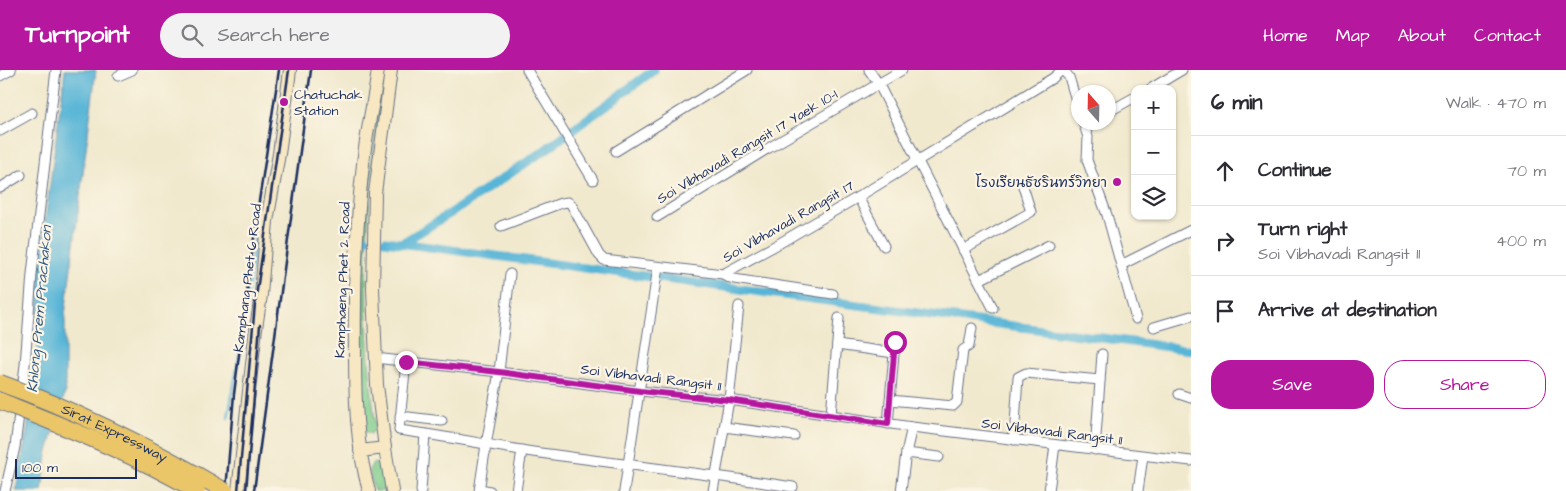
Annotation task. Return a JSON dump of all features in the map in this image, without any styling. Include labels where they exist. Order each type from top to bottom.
[{"type":"highway","name":"Sirat Expressway","points":[[0,383],[83,416],[145,446],[225,491]]},
{"type":"highway","name":"Sirat Expressway","points":[[0,401],[123,452],[165,472],[197,491]]},
{"type":"main road","name":"Kamphang Phet 6 Road","points":[[238,491],[261,295],[267,221],[279,154],[290,70]]},
{"type":"main road","name":"Kamphaeng Phet 2 Road","points":[[368,491],[360,451],[356,410],[357,231],[363,161],[378,70]]},
{"type":"main road","points":[[391,70],[375,193],[372,289],[380,414],[392,491]]},
{"type":"main road","points":[[360,451],[385,448]]},
{"type":"street","points":[[0,76],[11,70]]},
{"type":"street","points":[[5,491],[15,447],[31,301],[32,274],[56,70]]},
{"type":"street","points":[[118,76],[132,70]]},
{"type":"street","points":[[528,70],[592,180]]},
{"type":"street","points":[[616,151],[747,70]]},
{"type":"street","points":[[868,70],[878,83],[993,308]]},
{"type":"street","name":"Soi Vibhavadi Rangsit 17 Yaek 10-1","points":[[657,217],[767,148],[902,70]]},
{"type":"street","points":[[1062,70],[1069,77],[1071,85]]},
{"type":"street","name":"Soi Vibhavadi Rangsit 17","points":[[501,226],[568,202],[571,204],[599,255],[604,260],[719,274],[724,273],[780,243],[858,197],[1053,78],[1062,70]]},
{"type":"street","points":[[1157,85],[1182,70]]},
{"type":"street","points":[[1116,108],[1131,99]]},
{"type":"street","points":[[0,131],[32,113]]},
{"type":"street","points":[[1087,130],[1087,160],[1107,215],[1136,319]]},
{"type":"street","points":[[0,188],[21,176]]},
{"type":"street","points":[[963,250],[1031,212],[1022,182]]},
{"type":"street","points":[[858,197],[884,246]]},
{"type":"street","points":[[1121,265],[1191,230]]},
{"type":"street","points":[[979,280],[1049,245]]},
{"type":"street","points":[[624,491],[658,267]]},
{"type":"street","points":[[724,273],[726,276],[734,279],[833,294]]},
{"type":"street","points":[[490,491],[479,490],[499,372],[510,274]]},
{"type":"street","points":[[713,491],[729,400],[739,306]]},
{"type":"street","points":[[1154,327],[1191,316]]},
{"type":"street","points":[[831,415],[839,318]]},
{"type":"street","points":[[890,400],[953,406],[957,402],[964,350],[969,346],[972,328]]},
{"type":"street","points":[[888,424],[895,342]]},
{"type":"street","points":[[837,345],[894,353]]},
{"type":"street","points":[[1095,450],[1102,354]]},
{"type":"street","name":"Soi Vibhavadi Rangsit 11","points":[[375,358],[640,391],[729,400],[888,424],[1191,461]]},
{"type":"street","points":[[406,362],[398,430],[486,445],[793,487]]},
{"type":"street","points":[[1014,440],[1018,377],[1026,373],[1100,380]]},
{"type":"street","points":[[1179,394],[1191,398]]},
{"type":"street","points":[[400,416],[442,422]]},
{"type":"street","points":[[724,427],[794,436]]},
{"type":"street","points":[[901,491],[906,453],[912,427]]},
{"type":"street","points":[[421,491],[425,434]]},
{"type":"street","points":[[1049,491],[1055,445]]},
{"type":"street","points":[[516,491],[522,450]]},
{"type":"street","points":[[906,453],[939,457]]},
{"type":"street","points":[[1138,491],[1143,456]]},
{"type":"green space","points":[[383,70],[386,70],[368,214],[366,275],[367,337],[376,428],[371,434],[364,431],[362,412],[362,231]]},
{"type":"green space","points":[[376,463],[382,467],[385,491],[374,491],[369,470],[372,464]]},
{"type":"water","name":"Khlong Prem Prachakon","points":[[65,70],[96,70],[65,315],[65,393],[47,455],[42,491],[16,491],[37,375],[40,260]]},
{"type":"waterway","points":[[402,243],[451,213],[545,150],[654,70]]},
{"type":"waterway","points":[[228,418],[243,334],[255,237]]},
{"type":"waterway","points":[[385,241],[1191,350]]},
{"type":"railway","points":[[226,491],[234,394],[257,214],[279,70]]},
{"type":"railway","points":[[238,491],[255,304],[289,70]]},
{"type":"railway","points":[[254,491],[311,70]]},
{"type":"railway","points":[[246,491],[260,325]]},
{"type":"place","name":"Chatuchak Station","points":[[284,102]]},
{"type":"place","name":"โรงเรียนธัชรินทร์วิทยา","points":[[1117,182]]},
{"type":"route","points":[[406,362],[729,400],[888,424],[895,342]]}]
